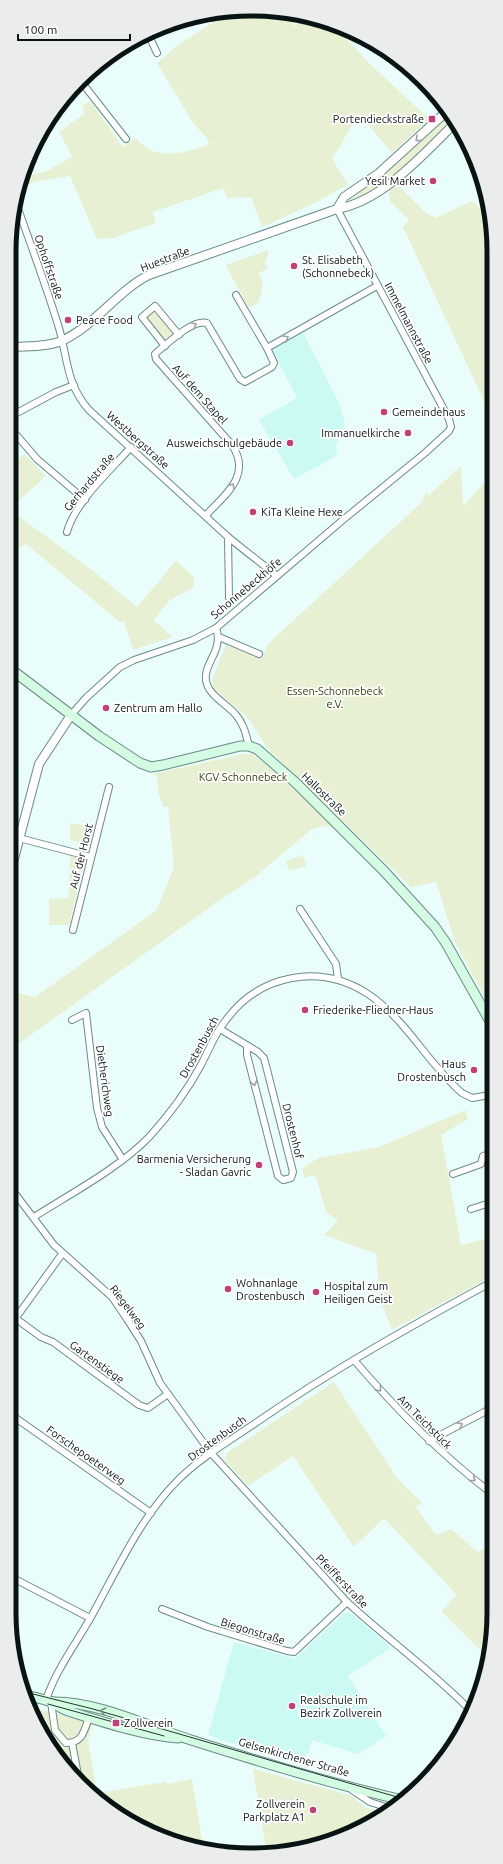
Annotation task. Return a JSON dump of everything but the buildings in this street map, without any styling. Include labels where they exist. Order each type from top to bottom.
[{"type":"main road","points":[[16,673],[71,715],[140,763],[151,767],[240,746],[249,746]]},
{"type":"main road","name":"Hallostraße","points":[[249,746],[265,755],[319,805],[432,923],[444,939],[487,1018]]},
{"type":"main road","name":"Gelsenkirchener Straße","points":[[31,1696],[49,1701],[70,1703],[113,1714],[189,1740],[396,1798]]},
{"type":"main road","name":"Gelsenkirchener Straße","points":[[49,1701],[66,1710],[89,1717],[163,1737],[189,1740]]},
{"type":"main road","name":"Gelsenkirchener Straße","points":[[391,1797],[395,1799]]},
{"type":"street","points":[[150,39],[157,53]]},
{"type":"street","points":[[84,86],[108,118],[126,139]]},
{"type":"street","name":"Huestraße","points":[[337,208],[344,197],[379,173],[443,115]]},
{"type":"street","name":"Huestraße","points":[[16,347],[50,344],[61,341],[77,331],[144,278],[337,208],[349,206],[388,184],[429,150],[451,127]]},
{"type":"street","name":"Immelmannstraße","points":[[337,208],[451,427]]},
{"type":"street","name":"Ophoffstraße","points":[[20,213],[59,330],[61,341]]},
{"type":"street","points":[[267,348],[377,286]]},
{"type":"street","name":"Auf dem Stapel","points":[[206,515],[235,482],[241,466],[240,459],[232,445],[156,359],[155,354],[192,325],[202,322],[207,323],[240,379],[246,382],[272,368],[274,363],[267,348],[236,295]]},
{"type":"street","points":[[165,346],[142,317],[156,306],[179,335]]},
{"type":"street","name":"Westbergstraße","points":[[61,341],[77,395],[89,410],[206,515],[228,537],[277,576]]},
{"type":"street","points":[[16,414],[56,392],[74,386]]},
{"type":"street","name":"Schonnebeckhöfe","points":[[16,851],[39,764],[71,715],[86,698],[120,667],[134,660],[193,640],[216,628],[425,453],[445,435],[451,427]]},
{"type":"street","points":[[16,435],[37,459],[85,500]]},
{"type":"street","name":"Gerhardstraße","points":[[67,532],[70,520],[85,500],[131,447]]},
{"type":"street","points":[[228,537],[229,598]]},
{"type":"street","points":[[216,628],[219,637],[217,648],[206,674],[206,680],[212,692],[237,715],[245,729],[249,746]]},
{"type":"street","points":[[219,637],[259,654]]},
{"type":"street","name":"Auf der Horst","points":[[73,930],[109,787]]},
{"type":"street","points":[[16,832],[20,835],[91,856]]},
{"type":"street","points":[[300,909],[336,964],[338,979]]},
{"type":"street","name":"Drostenbusch","points":[[34,1218],[122,1160],[149,1137],[169,1114],[190,1085],[220,1029],[234,1010],[248,998],[270,985],[286,978],[305,976],[338,979],[368,994],[385,1007],[417,1041],[457,1088],[472,1098],[487,1096]]},
{"type":"street","name":"Dietherichweg","points":[[72,1020],[86,1013],[97,1108],[102,1127],[122,1160]]},
{"type":"street","name":"Drostenhof","points":[[220,1029],[247,1045],[258,1052],[264,1058],[293,1172],[291,1178],[283,1180],[278,1176],[248,1061],[247,1045]]},
{"type":"street","points":[[453,1174],[480,1164],[483,1156],[487,1155]]},
{"type":"street","name":"Riegelweg","points":[[16,1195],[62,1254],[112,1297],[141,1341],[160,1383],[211,1453]]},
{"type":"street","points":[[472,1208],[487,1204]]},
{"type":"street","points":[[16,1317],[62,1254]]},
{"type":"street","name":"Drostenbusch","points":[[49,1701],[54,1677],[90,1618],[115,1571],[150,1512],[178,1480],[211,1453],[282,1404],[398,1333],[487,1284]]},
{"type":"street","name":"Gartenstiege","points":[[16,1319],[41,1337],[58,1346],[139,1405],[148,1408],[168,1394]]},
{"type":"street","name":"Am Teichstück","points":[[354,1360],[391,1403],[429,1441],[459,1468],[487,1490]]},
{"type":"street","points":[[429,1441],[487,1411]]},
{"type":"street","name":"Forschepoeterweg","points":[[16,1418],[150,1512]]},
{"type":"street","name":"Pfeifferstraße","points":[[211,1453],[347,1602],[370,1624],[420,1664],[467,1707]]},
{"type":"street","points":[[16,1580],[90,1618]]},
{"type":"street","name":"Biegonstraße","points":[[162,1609],[208,1627],[294,1652],[347,1602]]},
{"type":"street","points":[[49,1701],[55,1730],[62,1741],[72,1743],[83,1736],[89,1717]]},
{"type":"street","points":[[72,1743],[77,1771]]},
{"type":"street","points":[[342,1784],[370,1802],[384,1807]]},
{"type":"shaded area","points":[[303,333],[338,401],[345,423],[335,447],[338,451],[333,458],[294,479],[259,420],[297,398],[272,349]]},
{"type":"shaded area","name":"Realschule im Bezirk Zollverein","points":[[344,1613],[351,1613],[391,1648],[348,1676],[386,1736],[358,1754],[312,1740],[304,1764],[208,1735],[234,1642],[295,1659]]},
{"type":"green space","points":[[252,16],[282,18],[290,20],[294,26],[299,21],[327,28],[343,34],[368,62],[429,119],[392,153],[359,114],[332,159],[348,184],[317,202],[262,227],[251,197],[227,198],[223,188],[153,212],[156,223],[113,238],[97,239],[70,176],[35,182],[25,186],[28,176],[47,171],[72,156],[59,132],[85,113],[82,106],[90,101],[123,147],[135,138],[150,150],[168,154],[183,152],[209,144],[207,138],[193,123],[157,63],[174,48],[221,18]]},
{"type":"green space","points":[[446,119],[448,123],[422,152],[374,189],[354,201],[348,202],[401,160]]},
{"type":"green space","points":[[396,183],[425,212],[435,218],[472,201],[483,211],[487,252],[487,407],[403,227],[409,220],[390,201],[389,189]]},
{"type":"green space","points":[[269,250],[265,264],[268,268],[259,273],[263,283],[259,302],[249,308],[225,265]]},
{"type":"green space","points":[[155,308],[177,335],[165,343],[144,317]]},
{"type":"green space","points":[[24,454],[46,476],[16,503],[16,461]]},
{"type":"green space","name":"Essen-Schonnebeck e.V.","points":[[461,466],[463,506],[487,480],[487,1002],[455,942],[436,882],[411,887],[267,748],[249,719],[214,689],[212,680],[226,645],[261,659],[269,643],[421,503],[426,493],[429,495]]},
{"type":"green space","points":[[16,514],[93,571],[137,607],[176,561],[194,577],[194,587],[170,600],[153,620],[173,637],[133,650],[124,621],[121,623],[26,544],[16,548]]},
{"type":"green space","name":"KGV Schonnebeck","points":[[243,754],[251,754],[262,761],[296,791],[333,827],[323,826],[312,829],[255,877],[220,900],[16,1045],[16,992],[35,997],[157,910],[174,867],[168,807],[164,807],[159,795],[157,778],[153,774]]},
{"type":"green space","points":[[70,823],[93,828],[89,844],[70,840]]},
{"type":"green space","points":[[303,855],[306,866],[289,871],[286,861]]},
{"type":"green space","points":[[70,856],[82,859],[84,864],[69,925],[49,925],[49,899],[69,898]]},
{"type":"green space","points":[[465,1110],[468,1119],[441,1135],[461,1245],[487,1239],[487,1279],[392,1330],[380,1299],[376,1254],[324,1235],[338,1221],[326,1212],[316,1177],[314,1175],[304,1178],[302,1169],[318,1158],[379,1147]]},
{"type":"green space","points":[[334,1382],[397,1478],[422,1503],[415,1506],[436,1535],[451,1529],[478,1552],[487,1548],[487,1612],[483,1653],[441,1611],[457,1595],[384,1518],[354,1547],[293,1456],[248,1486],[225,1460],[227,1453]]},
{"type":"green space","points":[[38,1709],[93,1724],[88,1740],[97,1790],[74,1768],[65,1756],[38,1711]]},
{"type":"green space","name":"Zollverein Parkplatz A1","points":[[253,1769],[350,1795],[365,1807],[377,1811],[356,1824],[327,1836],[282,1846],[266,1847]]},
{"type":"green space","points":[[192,1779],[202,1842],[176,1836],[147,1824],[99,1793],[165,1782],[167,1784]]},
{"type":"tram line","points":[[30,1693],[93,1709],[398,1797]]},
{"type":"tram line","points":[[48,1704],[164,1736]]},
{"type":"place","name":"Portendieckstraße","points":[[432,119]]},
{"type":"place","name":"Yesil Market","points":[[433,181]]},
{"type":"place","name":"St. Elisabeth (Schonnebeck)","points":[[294,266]]},
{"type":"place","name":"Peace Food","points":[[68,320]]},
{"type":"place","name":"Gemeindehaus","points":[[384,412]]},
{"type":"place","name":"Immanuelkirche","points":[[408,433]]},
{"type":"place","name":"Ausweichschulgebäude","points":[[290,443]]},
{"type":"place","name":"KiTa Kleine Hexe","points":[[253,512]]},
{"type":"place","name":"Zentrum am Hallo","points":[[106,708]]},
{"type":"place","name":"Friederike-Fliedner-Haus","points":[[305,1010]]},
{"type":"place","name":"Haus Drostenbusch","points":[[474,1070]]},
{"type":"place","name":"Barmenia Versicherung - Sladan Gavric","points":[[259,1165]]},
{"type":"place","name":"Wohnanlage Drostenbusch","points":[[228,1289]]},
{"type":"place","name":"Hospital zum Heiligen Geist","points":[[316,1292]]},
{"type":"place","name":"Realschule im Bezirk Zollverein","points":[[292,1706]]},
{"type":"place","name":"Zollverein","points":[[116,1723]]},
{"type":"place","name":"Zollverein Parkplatz A1","points":[[313,1810]]}]
